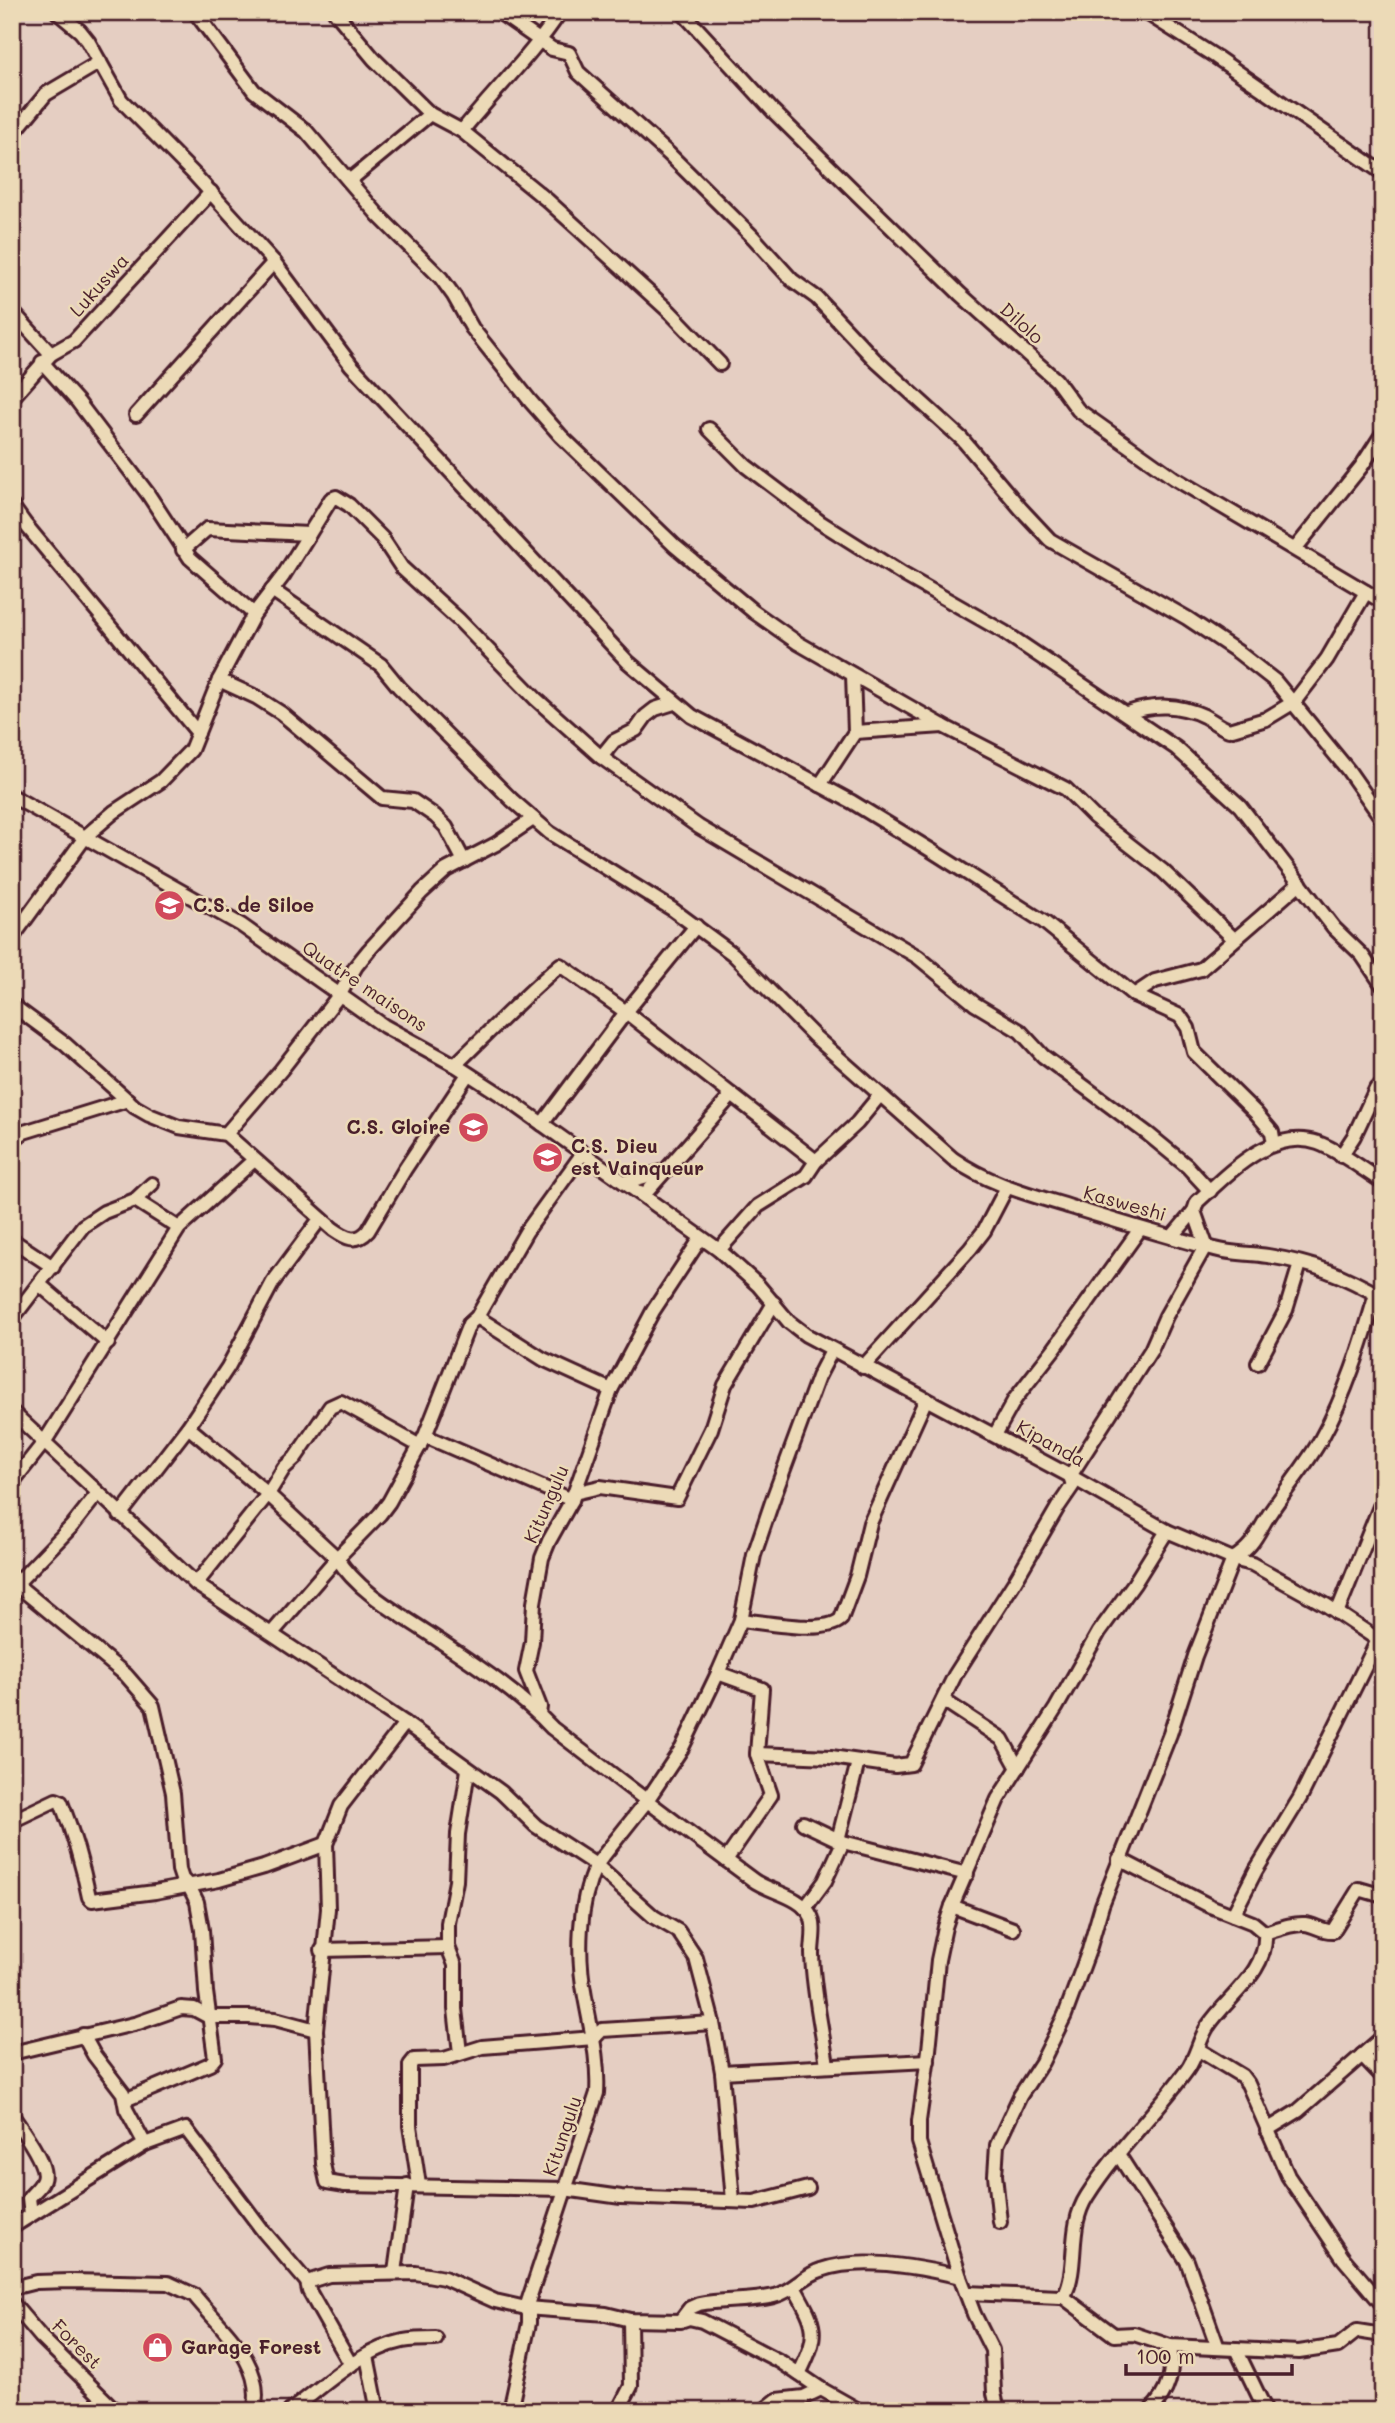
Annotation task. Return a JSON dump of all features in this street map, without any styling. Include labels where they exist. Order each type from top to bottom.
[{"type":"street","points":[[57,12],[80,31],[121,100],[211,192],[274,262],[374,392],[613,648],[692,716],[852,802],[1017,904],[1134,995],[1183,1020],[1188,1028],[1194,1052],[1256,1113],[1272,1132],[1274,1144]]},
{"type":"street","points":[[195,12],[254,90],[306,131],[379,216],[441,278],[472,328],[531,402],[625,499],[675,546],[754,612],[798,643],[943,726],[1066,789],[1094,817],[1163,871],[1234,939]]},
{"type":"street","points":[[335,12],[374,59],[430,114],[463,131],[586,233],[670,312],[720,364]]},
{"type":"street","points":[[499,12],[552,49],[569,53],[578,72],[669,154],[753,237],[792,280],[817,298],[875,360],[962,439],[1050,540],[1187,618],[1275,681],[1348,770],[1383,820]]},
{"type":"street","points":[[463,131],[485,102],[541,41],[560,12]]},
{"type":"street","name":"Dilolo","points":[[682,12],[738,75],[832,169],[960,294],[1056,380],[1078,410],[1174,478],[1383,602]]},
{"type":"street","points":[[1145,12],[1216,57],[1383,173]]},
{"type":"street","points":[[12,135],[46,94],[100,62]]},
{"type":"street","points":[[349,181],[430,114]]},
{"type":"street","name":"Lukuswa","points":[[12,398],[46,358],[74,341],[211,192]]},
{"type":"street","points":[[136,415],[274,262]]},
{"type":"street","points":[[12,312],[148,494],[183,550],[199,569],[254,614]]},
{"type":"street","points":[[709,429],[746,466],[820,523],[1004,632],[1177,748],[1240,806],[1334,928],[1368,962],[1383,986]]},
{"type":"street","points":[[1295,549],[1361,467],[1383,433]]},
{"type":"street","points":[[12,938],[86,836],[161,781],[191,750],[219,680],[254,614],[331,499],[341,498],[382,538],[402,568],[459,620],[536,699],[601,757],[699,827],[918,957],[975,1004],[1020,1031],[1043,1056],[1148,1133],[1188,1166],[1210,1191]]},
{"type":"street","points":[[12,506],[24,524],[198,733]]},
{"type":"street","points":[[183,550],[207,529],[309,534]]},
{"type":"street","name":"Kasweshi","points":[[272,590],[381,665],[399,687],[550,833],[696,926],[733,954],[797,1020],[953,1159],[979,1175],[1007,1187],[1213,1249],[1270,1256],[1331,1271],[1379,1296]]},
{"type":"street","points":[[1127,713],[1152,707],[1178,706],[1229,730],[1266,719],[1294,702],[1327,659],[1366,592]]},
{"type":"street","points":[[820,785],[855,732],[853,675]]},
{"type":"street","points":[[219,680],[256,697],[281,713],[382,798],[413,801],[435,816],[446,827],[464,861]]},
{"type":"street","points":[[601,757],[614,741],[636,730],[655,709],[674,703]]},
{"type":"street","points":[[855,732],[943,726]]},
{"type":"street","name":"Quatre maisons","points":[[12,796],[241,925],[397,1035],[454,1065],[542,1124],[719,1250]]},
{"type":"street","points":[[226,1134],[281,1070],[340,994],[356,966],[422,891],[446,870],[496,844],[533,819]]},
{"type":"street","points":[[1134,995],[1155,981],[1201,969],[1300,883]]},
{"type":"street","points":[[542,1124],[573,1079],[696,926]]},
{"type":"street","points":[[454,1065],[491,1027],[560,965],[626,1012],[816,1161]]},
{"type":"street","points":[[12,1005],[65,1044],[128,1100],[149,1115],[166,1123],[226,1134],[333,1230],[353,1240],[366,1234],[468,1074]]},
{"type":"street","points":[[1340,1156],[1354,1136],[1376,1089],[1383,1088]]},
{"type":"street","points":[[644,1195],[732,1095]]},
{"type":"street","points":[[719,1250],[758,1206],[806,1176],[816,1161],[857,1123],[880,1095]]},
{"type":"street","points":[[12,1140],[33,1129],[128,1100]]},
{"type":"street","points":[[1172,1237],[1194,1211],[1197,1202],[1257,1152],[1292,1139],[1317,1143],[1383,1182]]},
{"type":"street","points":[[272,1633],[337,1558],[380,1514],[422,1441],[469,1324],[477,1317],[526,1231],[583,1153]]},
{"type":"street","points":[[12,1489],[15,1479],[45,1441],[179,1228],[254,1160]]},
{"type":"street","points":[[626,1182],[665,1171]]},
{"type":"street","points":[[12,1319],[90,1221],[135,1200],[152,1184]]},
{"type":"street","points":[[863,1367],[970,1249],[984,1231],[1007,1187]]},
{"type":"street","points":[[135,1200],[179,1228]]},
{"type":"street","points":[[757,1754],[831,1757],[895,1766],[911,1764],[955,1675],[1066,1497],[1073,1485],[1070,1476],[1151,1349],[1166,1316],[1206,1245],[1194,1211]]},
{"type":"street","points":[[120,1515],[188,1427],[228,1367],[273,1282],[320,1219]]},
{"type":"street","points":[[995,1435],[1015,1399],[1140,1229]]},
{"type":"street","name":"Kitungulu","points":[[539,1714],[540,1707],[526,1671],[531,1652],[534,1604],[542,1558],[573,1497],[611,1390],[653,1311],[701,1238]]},
{"type":"street","points":[[12,1240],[53,1267]]},
{"type":"street","name":"Kipanda","points":[[719,1250],[774,1303],[789,1322],[832,1350],[995,1435],[1167,1531],[1233,1559],[1252,1564],[1380,1641]]},
{"type":"street","points":[[1258,1363],[1286,1310],[1300,1264]]},
{"type":"street","points":[[39,1284],[108,1343]]},
{"type":"street","points":[[1000,2222],[995,2175],[997,2145],[1020,2096],[1042,2062],[1065,2015],[1119,1859],[1170,1734],[1195,1656],[1233,1559],[1247,1550],[1321,1440],[1336,1411],[1379,1296]]},
{"type":"street","points":[[196,1584],[268,1494],[284,1468],[295,1458],[336,1402],[422,1441],[573,1497],[600,1487],[677,1498],[712,1429],[725,1385],[774,1303]]},
{"type":"street","points":[[477,1317],[544,1359],[611,1390]]},
{"type":"street","name":"Kitungulu","points":[[510,2411],[529,2323],[526,2308],[597,2093],[598,2064],[581,1962],[584,1911],[589,1883],[596,1865],[646,1802],[682,1748],[718,1673],[741,1620],[754,1555],[818,1377],[832,1350]]},
{"type":"street","points":[[741,1620],[824,1626],[837,1623],[841,1619],[857,1576],[870,1522],[926,1399]]},
{"type":"street","points":[[12,1412],[196,1584],[405,1723],[501,1793],[536,1826],[596,1865],[663,1924],[673,1927],[695,1958],[713,2023],[722,2072],[733,2201]]},
{"type":"street","points":[[188,1427],[268,1494],[337,1558],[368,1593],[481,1669],[646,1802],[757,1883],[805,1909],[811,1916],[812,1923],[812,1954],[827,2065]]},
{"type":"street","points":[[98,1493],[72,1526],[14,1583],[125,1675],[153,1706],[173,1793],[179,1870],[197,1902],[202,1930],[214,2054],[213,2062],[125,2100]]},
{"type":"street","points":[[1337,1613],[1383,1499]]},
{"type":"street","points":[[998,2411],[994,2393],[992,2350],[960,2277],[919,2142],[919,2121],[938,1960],[952,1906],[987,1822],[1100,1632],[1167,1531]]},
{"type":"street","points":[[1233,1915],[1256,1870],[1300,1798],[1380,1641]]},
{"type":"street","points":[[718,1673],[762,1689],[757,1754],[771,1796],[726,1860]]},
{"type":"street","points":[[514,1694],[528,1678]]},
{"type":"street","points":[[943,1700],[1002,1740],[1018,1768]]},
{"type":"street","points":[[405,1723],[341,1806],[326,1844],[328,1909],[316,2030],[323,2164],[327,2182],[345,2185],[564,2189],[621,2196],[733,2201],[769,2200],[808,2188]]},
{"type":"street","points":[[805,1909],[825,1881],[840,1841],[858,1762]]},
{"type":"street","points":[[460,2053],[454,2001],[455,1965],[448,1947],[448,1923],[456,1881],[458,1833],[468,1770]]},
{"type":"street","points":[[12,1821],[56,1800],[61,1802],[83,1864],[89,1897],[92,1900],[219,1880],[326,1844]]},
{"type":"street","points":[[803,1823],[840,1841],[967,1874]]},
{"type":"street","points":[[1062,2296],[1068,2288],[1077,2217],[1082,2204],[1118,2154],[1188,2069],[1209,2024],[1253,1971],[1266,1944],[1265,1933],[1252,1923],[1210,1906],[1119,1859]]},
{"type":"street","points":[[1265,1933],[1291,1925],[1306,1924],[1328,1932],[1333,1931],[1359,1889],[1383,1896]]},
{"type":"street","points":[[952,1906],[1013,1929]]},
{"type":"street","points":[[323,1950],[448,1947]]},
{"type":"street","points":[[12,2053],[138,2023],[181,2008],[194,2009],[209,2017],[275,2019],[316,2030]]},
{"type":"street","points":[[395,2272],[413,2185],[410,2065],[414,2060],[444,2059],[482,2047],[594,2038],[602,2030],[713,2023]]},
{"type":"street","points":[[83,2035],[94,2055],[123,2093],[126,2109],[145,2144]]},
{"type":"street","points":[[1267,2130],[1298,2111],[1383,2037]]},
{"type":"street","points":[[1199,2050],[1242,2076],[1248,2084],[1288,2176],[1343,2258],[1383,2305]]},
{"type":"street","points":[[1362,2055],[1383,2077]]},
{"type":"street","points":[[722,2072],[928,2061]]},
{"type":"street","points":[[12,2115],[40,2160],[44,2174],[41,2184],[29,2198],[31,2214]]},
{"type":"street","points":[[12,2227],[145,2144],[183,2129],[189,2131],[264,2232],[307,2282],[309,2291],[351,2365]]},
{"type":"street","points":[[1118,2154],[1187,2261],[1218,2348]]},
{"type":"street","points":[[680,2321],[690,2308],[699,2304],[777,2296],[821,2269],[890,2265],[960,2277]]},
{"type":"street","points":[[307,2282],[329,2275],[395,2272],[432,2274],[495,2301],[526,2308],[606,2314],[630,2320],[680,2321],[690,2318],[710,2324],[860,2411]]},
{"type":"street","points":[[12,2288],[36,2282],[107,2281],[168,2283],[187,2291],[194,2295],[244,2356],[252,2371],[256,2390],[254,2411]]},
{"type":"street","points":[[794,2287],[810,2317],[814,2334],[812,2347],[799,2374]]},
{"type":"street","points":[[967,2293],[1062,2296],[1114,2335],[1134,2334],[1170,2346],[1299,2352],[1338,2346],[1357,2331],[1376,2334],[1383,2331]]},
{"type":"street","name":"Forest","points":[[12,2303],[41,2337],[116,2411]]},
{"type":"street","points":[[618,2411],[631,2386],[633,2373],[630,2320]]},
{"type":"street","points":[[290,2411],[351,2365],[390,2344],[436,2339]]},
{"type":"street","points":[[1150,2411],[1166,2392],[1173,2368],[1170,2346]]},
{"type":"street","points":[[1236,2349],[1266,2411]]},
{"type":"street","points":[[367,2356],[378,2411]]},
{"type":"street","points":[[763,2411],[777,2400],[804,2397],[821,2389]]},
{"type":"place","name":"C.S. de Siloe","points":[[170,905]]},
{"type":"place","name":"C.S. Gloire","points":[[473,1127]]},
{"type":"place","name":"C.S. Dieu est Vainqueur","points":[[548,1157]]},
{"type":"place","name":"Garage Forest","points":[[158,2347]]}]
